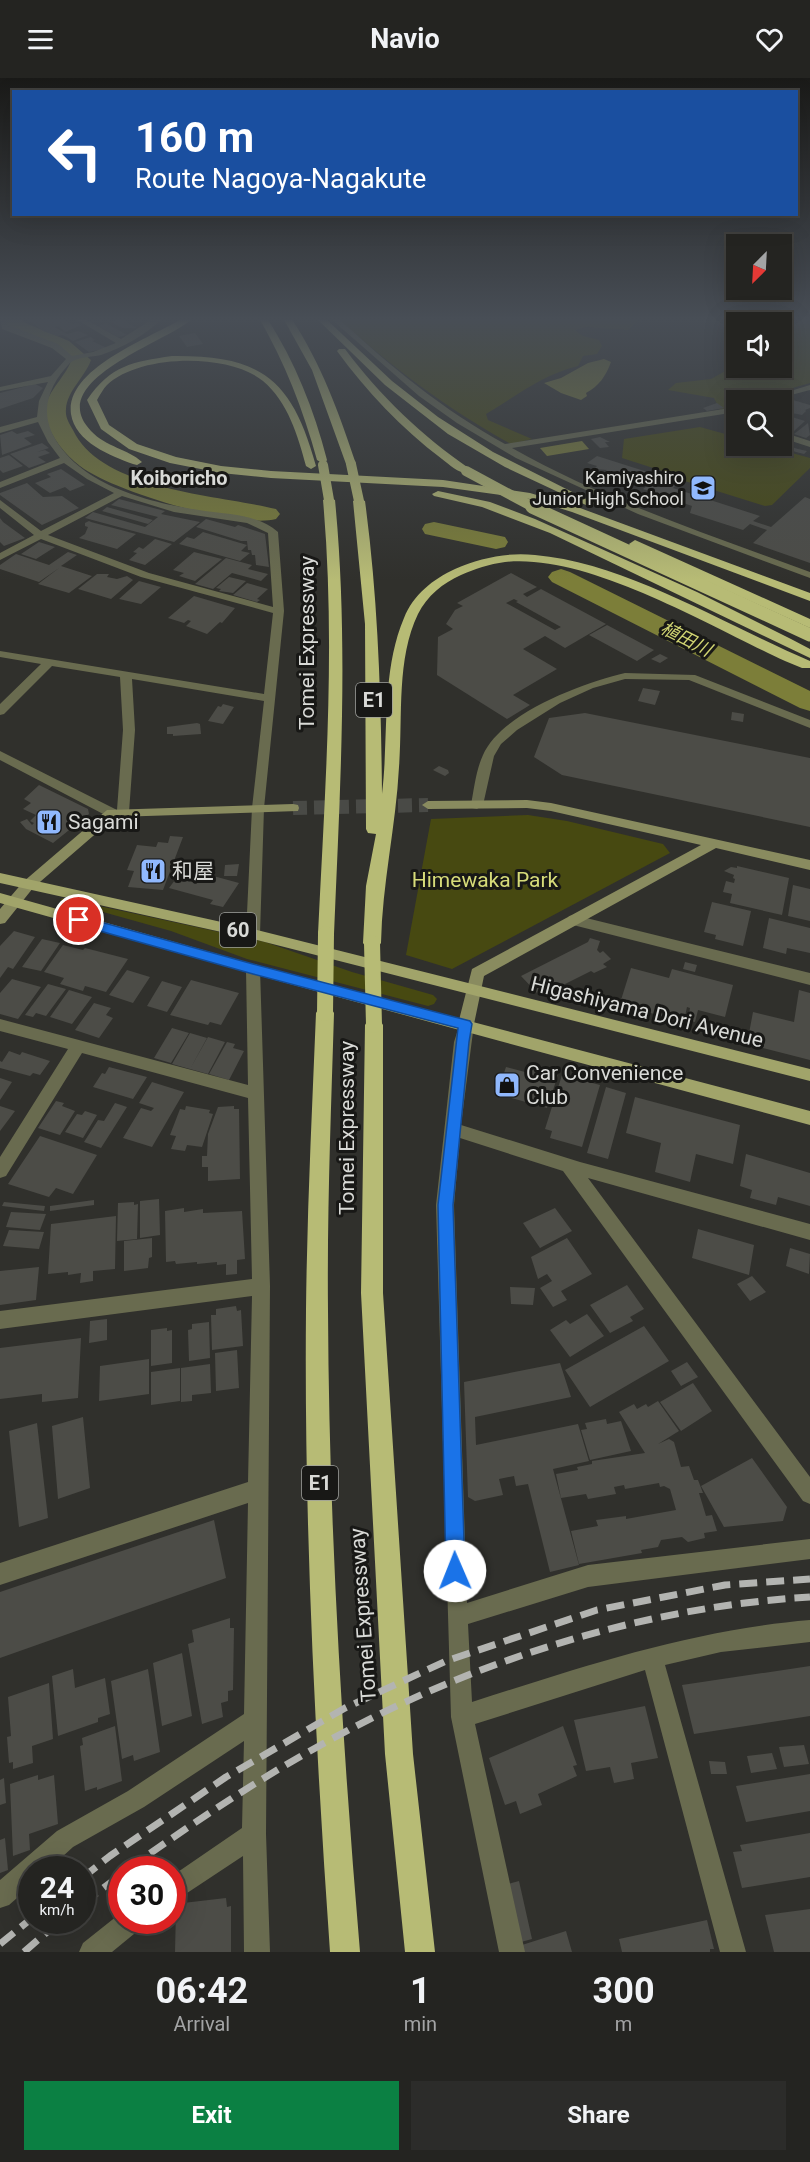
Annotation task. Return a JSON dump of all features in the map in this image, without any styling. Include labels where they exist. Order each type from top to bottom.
[{"type":"highway","points":[[75,405],[75,413],[91,437],[124,457],[152,466],[213,477],[406,489],[483,504],[542,525],[748,621],[810,654]]},
{"type":"highway","points":[[93,405],[95,415],[106,430],[127,445],[156,456],[232,470],[416,481],[486,489],[548,501],[810,597]]},
{"type":"highway","points":[[287,405],[317,465]]},
{"type":"highway","points":[[306,405],[313,425],[317,465]]},
{"type":"highway","name":"Tomei Expressway","points":[[331,405],[351,464],[360,501],[367,549],[374,666],[372,1293],[399,1754],[420,1952]]},
{"type":"highway","points":[[385,405],[421,438],[466,471],[552,517],[810,635]]},
{"type":"highway","points":[[417,405],[467,441],[561,491],[757,578]]},
{"type":"highway","name":"Tomei Expressway","points":[[317,465],[336,589],[336,669],[326,934],[317,1311],[320,1509],[331,1778],[345,1952]]},
{"type":"highway","points":[[416,481],[504,496],[570,515],[810,624]]},
{"type":"highway","points":[[374,898],[390,781],[400,662],[407,624],[411,614],[425,595],[457,572],[488,562],[520,558],[575,564],[624,581],[810,666]]},
{"type":"main road","name":"60","points":[[0,878],[254,934],[474,989]]},
{"type":"main road","name":"60","points":[[7,900],[253,969],[466,1024],[810,1118]]},
{"type":"main road","name":"Higashiyama Dori Avenue","points":[[474,989],[810,1075]]},
{"type":"street","points":[[43,405],[41,419],[52,442],[65,459],[90,477],[121,493],[174,509],[249,520],[273,532],[279,611],[258,808],[254,934]]},
{"type":"street","points":[[439,405],[460,421],[505,447],[627,504],[810,575]]},
{"type":"street","points":[[505,447],[726,411]]},
{"type":"street","points":[[709,414],[726,420]]},
{"type":"street","points":[[0,430],[41,419]]},
{"type":"street","points":[[792,438],[810,444]]},
{"type":"street","points":[[0,485],[65,459]]},
{"type":"street","points":[[0,557],[121,493]]},
{"type":"street","points":[[0,503],[41,536],[145,575],[279,611]]},
{"type":"street","points":[[0,654],[269,698]]},
{"type":"street","points":[[0,711],[49,662]]},
{"type":"street","points":[[0,919],[7,900],[118,813],[129,730],[126,675]]},
{"type":"street","points":[[477,805],[488,756],[496,742],[513,727],[556,701],[589,686],[625,676],[691,677],[810,724]]},
{"type":"street","points":[[0,755],[118,813],[293,808]]},
{"type":"street","points":[[428,805],[527,804],[551,807],[810,865]]},
{"type":"street","points":[[512,1952],[462,1717],[445,1205],[462,1042],[477,973],[714,844]]},
{"type":"street","points":[[574,920],[810,979]]},
{"type":"street","points":[[253,969],[261,1286],[254,1834],[256,1952]]},
{"type":"street","points":[[0,1025],[257,1094]]},
{"type":"street","points":[[0,1171],[78,1047]]},
{"type":"street","points":[[454,1129],[569,1166],[810,1232]]},
{"type":"street","points":[[569,1166],[810,1494]]},
{"type":"street","points":[[0,1320],[261,1286]]},
{"type":"street","points":[[0,1574],[259,1489]]},
{"type":"street","points":[[457,1617],[588,1576],[810,1549]]},
{"type":"street","points":[[462,1717],[652,1657],[775,1632],[810,1631]]},
{"type":"street","points":[[652,1657],[733,1952]]},
{"type":"street","points":[[0,1896],[65,1839],[136,1799],[255,1720]]},
{"type":"street","points":[[186,1881],[254,1834]]},
{"type":"street","points":[[92,1952],[114,1934]]},
{"type":"green space","points":[[449,405],[500,405],[486,414],[488,420],[532,439],[511,444]]},
{"type":"green space","points":[[718,405],[726,405],[726,408],[720,410]]},
{"type":"green space","points":[[700,427],[726,434],[726,456],[792,456],[792,453],[810,458],[810,468],[772,505],[765,506],[672,477],[675,475],[622,458],[624,439]]},
{"type":"green space","name":"Himewaka Park","points":[[528,815],[567,821],[663,844],[670,853],[452,969],[406,955],[431,819]]},
{"type":"green space","points":[[62,898],[265,942],[352,972],[433,995],[437,999],[434,1004],[428,1006],[247,959],[171,931],[60,900]]},
{"type":"shaded area","points":[[582,441],[589,449],[547,456],[540,448]]},
{"type":"building","points":[[720,405],[724,408],[707,411],[703,408]]},
{"type":"building","points":[[792,405],[810,405],[802,415],[792,413]]},
{"type":"building","points":[[792,417],[805,421],[792,431]]},
{"type":"building","points":[[808,423],[810,435],[806,438],[794,434]]},
{"type":"building","points":[[12,431],[17,434],[28,431],[35,435],[24,438],[32,444],[2,455],[0,435]]},
{"type":"building","points":[[600,437],[610,442],[605,442],[609,447],[600,448],[591,439]]},
{"type":"building","points":[[42,443],[49,448],[37,452],[45,450],[50,453],[38,457],[46,462],[29,468],[10,454]]},
{"type":"building","points":[[792,447],[807,451],[804,454],[792,451]]},
{"type":"building","points":[[9,455],[23,466],[3,473],[0,470],[0,458]]},
{"type":"building","points":[[597,456],[679,482],[673,488],[760,516],[753,521],[771,527],[805,497],[810,499],[810,563],[753,543],[767,530],[750,524],[743,530],[690,513],[692,506],[643,489],[647,486],[639,484],[643,482],[623,475],[616,480],[600,475],[607,470],[594,469],[597,466],[587,463]]},
{"type":"building","points":[[61,469],[85,485],[70,491],[65,487],[50,493],[35,483],[51,477],[47,474]]},
{"type":"building","points":[[27,483],[43,497],[62,496],[79,508],[42,525],[0,495],[0,493]]},
{"type":"building","points":[[119,499],[165,511],[161,514],[200,522],[174,542],[85,518],[93,512],[145,527],[158,517],[111,505]]},
{"type":"building","points":[[107,507],[153,520],[148,524],[102,511]]},
{"type":"building","points":[[0,518],[25,538],[4,546],[0,542]]},
{"type":"building","points":[[206,519],[235,527],[238,525],[265,534],[269,567],[256,565],[255,555],[248,550],[247,541],[196,527]]},
{"type":"building","points":[[89,521],[136,534],[117,549],[79,538],[85,534],[88,527],[85,523]]},
{"type":"building","points":[[203,532],[247,545],[241,551],[250,553],[240,561],[179,544],[187,537],[194,539]]},
{"type":"building","points":[[155,539],[172,544],[145,565],[129,560],[137,553],[133,552],[139,547],[143,549]]},
{"type":"building","points":[[39,542],[55,547],[36,559],[21,554]]},
{"type":"building","points":[[68,552],[77,555],[61,566],[92,576],[69,593],[38,584],[59,568],[39,582],[0,569],[0,565],[16,554],[49,565]]},
{"type":"building","points":[[194,552],[222,559],[195,581],[179,576],[184,573],[173,570]]},
{"type":"building","points":[[226,558],[252,565],[248,569],[268,574],[261,581],[232,573],[213,589],[195,584]]},
{"type":"building","points":[[511,573],[537,587],[523,594],[527,597],[541,589],[606,624],[565,648],[545,636],[523,649],[557,669],[513,695],[530,705],[507,719],[437,675],[438,637],[453,629],[446,624],[455,610],[463,606],[457,603]],"holes":[[[514,599],[518,601],[516,602],[561,627],[555,630],[506,603]]]},
{"type":"building","points":[[97,574],[109,574],[107,577],[117,579],[127,576],[133,580],[111,599],[78,589]]},
{"type":"building","points":[[229,577],[246,581],[233,593],[219,591],[221,589],[216,588]]},
{"type":"building","points":[[139,581],[161,587],[141,604],[119,599]]},
{"type":"building","points":[[247,583],[268,589],[257,599],[260,600],[257,602],[233,595]]},
{"type":"building","points":[[194,596],[235,608],[222,623],[220,622],[207,634],[186,626],[191,621],[184,623],[168,618]]},
{"type":"building","points":[[607,625],[654,650],[637,661],[589,635]]},
{"type":"building","points":[[660,654],[668,658],[660,663],[651,659]]},
{"type":"building","points":[[643,688],[660,691],[655,705],[638,701]]},
{"type":"building","points":[[223,704],[234,707],[223,724],[208,721],[218,706],[221,707]]},
{"type":"building","points":[[732,712],[744,714],[743,722],[731,720]]},
{"type":"building","points":[[585,713],[810,758],[810,827],[562,775],[534,757],[549,718]]},
{"type":"building","points":[[200,724],[201,734],[173,736],[173,734],[167,734],[167,727]]},
{"type":"building","points":[[439,766],[448,770],[449,773],[445,776],[433,770]]},
{"type":"building","points":[[39,785],[88,809],[89,814],[53,843],[26,829],[20,822],[27,819],[32,825],[34,823],[30,821],[36,815],[23,809],[31,803],[24,799]]},
{"type":"building","points":[[170,836],[183,837],[163,890],[128,887],[134,871],[127,870],[137,845],[156,847],[158,842],[168,843]]},
{"type":"building","points":[[239,864],[237,876],[224,876],[225,865]]},
{"type":"building","points":[[737,866],[789,878],[782,915],[730,903],[732,894],[723,892],[726,881],[734,883],[735,879],[734,875],[724,871],[731,867],[737,868]]},
{"type":"building","points":[[184,868],[239,883],[223,907],[210,904],[213,900],[169,888]]},
{"type":"building","points":[[793,885],[810,889],[810,921],[788,916]]},
{"type":"building","points":[[712,902],[751,911],[743,946],[715,939],[716,935],[704,932]]},
{"type":"building","points":[[769,918],[810,928],[810,953],[787,948],[786,954],[763,948]]},
{"type":"building","points":[[14,931],[35,937],[13,969],[8,967],[0,978],[0,946]]},
{"type":"building","points":[[590,938],[600,941],[597,950],[600,953],[603,951],[611,959],[603,964],[607,967],[594,973],[591,971],[543,995],[538,994],[521,976],[588,942]]},
{"type":"building","points":[[42,939],[60,943],[41,971],[22,967]]},
{"type":"building","points":[[63,945],[128,959],[106,992],[85,986],[83,991],[60,984],[64,978],[44,972]]},
{"type":"building","points":[[685,962],[697,965],[695,972],[683,969]]},
{"type":"building","points":[[631,968],[669,978],[672,969],[733,985],[725,1017],[698,1010],[695,1022],[688,1020],[690,1008],[687,1007],[683,1026],[664,1021],[666,1017],[635,1009],[637,1004],[621,1000]]},
{"type":"building","points":[[127,970],[150,977],[133,1003],[109,995]]},
{"type":"building","points":[[12,979],[41,987],[18,1019],[0,1014],[0,993]]},
{"type":"building","points":[[191,980],[239,993],[221,1025],[210,1022],[208,1025],[170,1015]]},
{"type":"building","points":[[162,981],[182,987],[167,1012],[147,1006]]},
{"type":"building","points":[[48,984],[66,989],[46,1016],[36,1013],[33,1017],[25,1015]]},
{"type":"building","points":[[69,990],[92,997],[72,1024],[50,1017]]},
{"type":"building","points":[[799,990],[810,993],[810,1060],[747,1044],[753,1012],[794,1022]]},
{"type":"building","points":[[94,1003],[111,1008],[106,1015],[113,1018],[99,1038],[75,1030]]},
{"type":"building","points":[[172,1028],[189,1033],[171,1063],[154,1058]]},
{"type":"building","points":[[190,1033],[207,1038],[190,1069],[172,1064]]},
{"type":"building","points":[[208,1037],[225,1042],[208,1074],[190,1069]]},
{"type":"building","points":[[227,1042],[235,1044],[233,1048],[244,1051],[229,1080],[209,1074]]},
{"type":"building","points":[[9,1051],[20,1055],[22,1052],[50,1061],[40,1075],[33,1073],[30,1076],[0,1068],[0,1061],[2,1062]]},
{"type":"building","points":[[527,1066],[558,1075],[547,1108],[497,1094],[506,1067],[525,1072]]},
{"type":"building","points":[[109,1067],[147,1077],[133,1099],[93,1087]]},
{"type":"building","points":[[562,1075],[600,1085],[582,1147],[550,1138],[552,1131],[545,1129]]},
{"type":"building","points":[[0,1078],[12,1082],[0,1100]]},
{"type":"building","points":[[152,1082],[184,1092],[152,1147],[123,1138],[141,1108],[151,1111],[154,1108],[139,1103]]},
{"type":"building","points":[[606,1087],[626,1093],[608,1159],[587,1153]]},
{"type":"building","points":[[635,1097],[740,1125],[733,1164],[696,1154],[690,1182],[655,1172],[661,1143],[626,1133]]},
{"type":"building","points":[[56,1101],[64,1103],[62,1106],[75,1111],[60,1135],[38,1128]]},
{"type":"building","points":[[115,1103],[127,1107],[101,1148],[84,1142],[98,1120],[104,1121]]},
{"type":"building","points":[[0,1106],[15,1111],[0,1131]]},
{"type":"building","points":[[186,1106],[210,1110],[209,1113],[213,1114],[202,1147],[187,1145],[185,1151],[171,1149],[176,1136],[170,1135],[180,1109],[185,1110]]},
{"type":"building","points":[[234,1106],[234,1109],[239,1109],[240,1179],[208,1181],[208,1167],[202,1167],[202,1156],[207,1156],[208,1134],[218,1107]]},
{"type":"building","points":[[85,1111],[97,1115],[83,1138],[65,1132],[77,1114],[82,1115]]},
{"type":"building","points":[[40,1136],[97,1155],[73,1194],[56,1188],[49,1197],[8,1184]]},
{"type":"building","points":[[746,1154],[810,1173],[810,1206],[778,1197],[776,1205],[750,1198],[752,1190],[740,1186]]},
{"type":"building","points":[[159,1199],[160,1235],[140,1238],[140,1201]]},
{"type":"building","points":[[94,1200],[94,1205],[50,1211],[50,1206]]},
{"type":"building","points":[[4,1202],[45,1206],[44,1211],[2,1206]]},
{"type":"building","points":[[134,1202],[134,1205],[138,1204],[137,1239],[117,1241],[118,1203]]},
{"type":"building","points":[[184,1208],[184,1212],[203,1209],[203,1213],[242,1211],[245,1259],[237,1260],[237,1274],[226,1275],[226,1264],[217,1265],[217,1262],[176,1264],[175,1261],[166,1262],[165,1211]]},
{"type":"building","points":[[555,1208],[572,1231],[540,1248],[523,1223]]},
{"type":"building","points":[[11,1212],[46,1214],[40,1230],[6,1227]]},
{"type":"building","points":[[116,1216],[115,1269],[93,1271],[93,1281],[80,1283],[81,1273],[48,1274],[51,1224]]},
{"type":"building","points":[[698,1229],[754,1245],[749,1275],[692,1258]]},
{"type":"building","points":[[9,1230],[44,1232],[39,1249],[3,1246]]},
{"type":"building","points":[[152,1238],[152,1257],[149,1258],[148,1268],[124,1271],[124,1241]]},
{"type":"building","points":[[567,1238],[592,1274],[561,1291],[567,1300],[553,1307],[540,1288],[552,1281],[547,1274],[538,1279],[531,1257]]},
{"type":"building","points":[[790,1248],[810,1254],[809,1274],[786,1266]]},
{"type":"building","points":[[39,1267],[36,1300],[0,1305],[0,1271]]},
{"type":"building","points":[[752,1276],[766,1292],[750,1301],[737,1284]]},
{"type":"building","points":[[627,1285],[644,1309],[630,1317],[633,1321],[610,1333],[590,1305]]},
{"type":"building","points":[[510,1287],[535,1288],[533,1305],[511,1304]]},
{"type":"building","points":[[236,1306],[237,1311],[241,1310],[243,1346],[212,1350],[211,1315],[216,1315],[216,1309]]},
{"type":"building","points":[[587,1314],[604,1336],[570,1357],[550,1330],[566,1320],[570,1324]]},
{"type":"building","points":[[107,1319],[107,1340],[89,1343],[90,1321]]},
{"type":"building","points":[[209,1322],[210,1358],[189,1361],[188,1330],[192,1329],[192,1324]]},
{"type":"building","points":[[644,1326],[669,1361],[590,1407],[565,1370]]},
{"type":"building","points":[[167,1328],[167,1331],[172,1330],[172,1363],[151,1366],[151,1330]]},
{"type":"building","points":[[81,1338],[78,1398],[42,1402],[42,1394],[0,1399],[0,1348]]},
{"type":"building","points":[[237,1350],[239,1388],[216,1391],[215,1353]]},
{"type":"building","points":[[149,1359],[149,1394],[99,1401],[100,1366]]},
{"type":"building","points":[[687,1362],[698,1377],[681,1386],[671,1371]]},
{"type":"building","points":[[560,1363],[571,1397],[475,1417],[476,1445],[578,1424],[589,1461],[553,1469],[579,1565],[550,1572],[528,1484],[516,1486],[514,1476],[499,1479],[503,1495],[475,1501],[468,1497],[464,1382]]},
{"type":"building","points":[[210,1364],[211,1393],[192,1395],[192,1401],[181,1402],[181,1368]]},
{"type":"building","points":[[180,1368],[180,1401],[151,1405],[151,1372]]},
{"type":"building","points":[[693,1383],[712,1411],[681,1431],[660,1402]]},
{"type":"building","points":[[658,1401],[679,1431],[658,1444],[669,1439],[674,1442],[681,1467],[689,1466],[694,1480],[698,1480],[703,1493],[699,1493],[706,1516],[712,1515],[717,1531],[704,1533],[705,1538],[688,1542],[682,1537],[661,1540],[658,1547],[641,1550],[642,1553],[579,1564],[571,1531],[598,1526],[596,1520],[626,1516],[626,1519],[676,1510],[670,1489],[660,1487],[659,1483],[625,1489],[624,1485],[614,1487],[616,1494],[588,1499],[586,1494],[561,1498],[556,1474],[578,1470],[577,1467],[592,1464],[592,1461],[645,1453],[619,1412],[634,1404],[637,1409],[646,1404],[648,1407]]},
{"type":"building","points":[[83,1417],[90,1488],[58,1499],[52,1426]]},
{"type":"building","points":[[606,1419],[607,1424],[621,1421],[631,1451],[590,1460],[581,1430],[587,1429],[585,1423]]},
{"type":"building","points":[[37,1423],[48,1518],[19,1527],[9,1431]]},
{"type":"building","points":[[752,1458],[787,1507],[783,1521],[724,1527],[701,1486]]},
{"type":"building","points":[[214,1520],[226,1578],[0,1658],[0,1592]]},
{"type":"building","points":[[230,1618],[230,1628],[234,1628],[233,1690],[228,1691],[228,1701],[221,1703],[223,1717],[202,1724],[188,1644],[194,1642],[192,1630]]},
{"type":"building","points":[[182,1653],[192,1716],[162,1726],[153,1663]]},
{"type":"building","points":[[810,1666],[810,1716],[694,1734],[682,1685]]},
{"type":"building","points":[[73,1669],[75,1688],[105,1678],[110,1714],[98,1718],[98,1722],[58,1736],[52,1676]]},
{"type":"building","points":[[148,1669],[160,1752],[134,1761],[133,1755],[122,1759],[111,1681]]},
{"type":"building","points":[[49,1683],[53,1739],[32,1746],[33,1763],[13,1769],[13,1762],[9,1763],[7,1737],[11,1736],[8,1697]]},
{"type":"building","points":[[645,1706],[658,1758],[631,1763],[634,1779],[614,1783],[610,1767],[586,1771],[574,1720]]},
{"type":"building","points":[[115,1726],[122,1781],[97,1790],[97,1787],[85,1791],[80,1746],[83,1745],[82,1738]]},
{"type":"building","points":[[563,1726],[577,1765],[573,1766],[577,1776],[538,1794],[542,1805],[520,1814],[516,1801],[505,1805],[489,1758]]},
{"type":"building","points":[[804,1745],[809,1764],[784,1767],[779,1747]]},
{"type":"building","points":[[772,1753],[777,1769],[751,1773],[747,1756]]},
{"type":"building","points":[[709,1761],[725,1762],[727,1774],[711,1774]]},
{"type":"building","points":[[810,1774],[810,1811],[746,1822],[736,1786]]},
{"type":"building","points":[[38,1775],[38,1780],[54,1775],[58,1824],[29,1834],[30,1850],[13,1856],[10,1784]]},
{"type":"building","points":[[4,1778],[6,1803],[0,1805],[0,1780]]},
{"type":"building","points":[[810,1833],[810,1877],[742,1888],[733,1852],[742,1851],[740,1845]]},
{"type":"building","points":[[5,1838],[8,1870],[0,1873],[0,1840]]},
{"type":"building","points":[[519,1881],[532,1939],[521,1942],[508,1884]]},
{"type":"building","points":[[226,1898],[227,1907],[231,1906],[231,1952],[175,1952],[175,1934],[186,1934],[186,1903]]},
{"type":"building","points":[[810,1909],[810,1952],[774,1952],[765,1915]]},
{"type":"building","points":[[707,1920],[714,1949],[710,1949],[710,1952],[622,1952],[619,1939]]},
{"type":"building","points":[[566,1931],[572,1952],[524,1952],[522,1945]]},
{"type":"waterway","name":"植田川","points":[[56,405],[56,418],[67,442],[88,461],[115,477],[147,490],[180,499],[268,514]]},
{"type":"waterway","name":"植田川","points":[[434,529],[496,542]]},
{"type":"waterway","name":"植田川","points":[[561,577],[810,702]]},
{"type":"tunnel","points":[[293,808],[428,805]]},
{"type":"railway","points":[[96,1867],[226,1777],[345,1708],[446,1661],[597,1610],[725,1585],[810,1579]]},
{"type":"railway","points":[[147,1856],[222,1805],[319,1746],[434,1689],[495,1665],[556,1644],[682,1613],[746,1603],[810,1597]]},
{"type":"railway","points":[[96,1894],[108,1884]]},
{"type":"railway","points":[[0,1944],[18,1929]]},
{"type":"railway","points":[[24,1952],[45,1934]]},
{"type":"place","name":"Kamiyashiro Junior High School","points":[[703,488]]},
{"type":"place","name":"Sagami","points":[[49,822]]},
{"type":"place","name":"和屋","points":[[153,871]]},
{"type":"place","name":"Car Convenience Club","points":[[507,1085]]},
{"type":"district","name":"Koiboricho","points":[[179,478]]},
{"type":"route","points":[[79,920],[253,969],[466,1024],[462,1042],[445,1205],[455,1571]]}]
